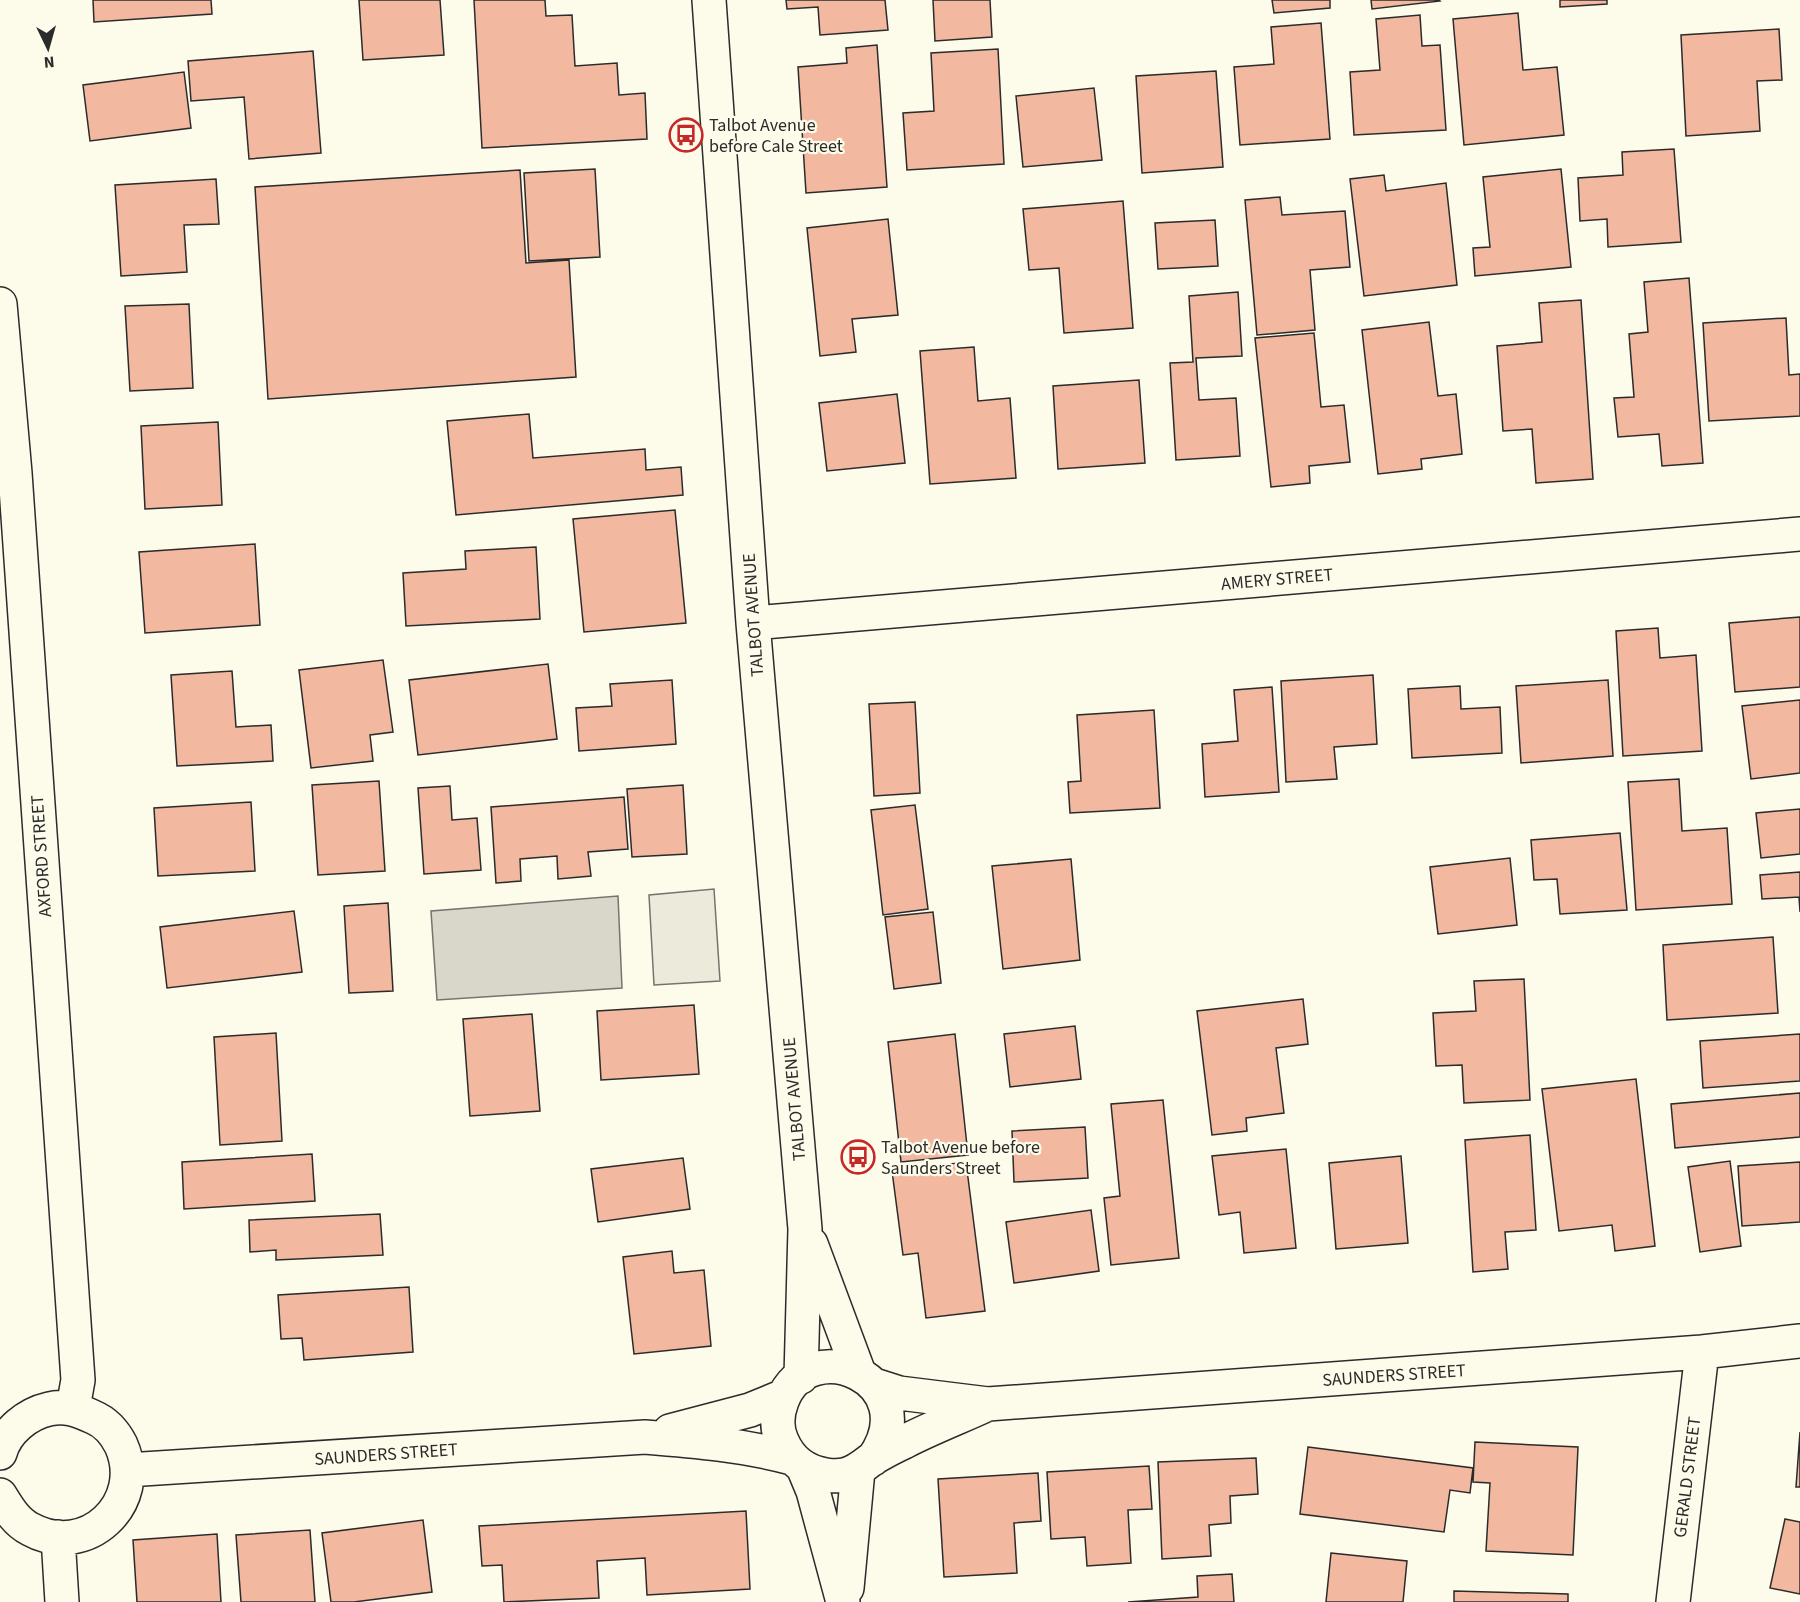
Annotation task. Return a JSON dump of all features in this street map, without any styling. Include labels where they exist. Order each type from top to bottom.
[{"type":"street","name":"TALBOT AVENUE","points":[[709,0],[753,623],[805,1228],[792,1386]]},
{"type":"street","name":"AXFORD STREET","points":[[0,304],[15,484],[78,1380],[73,1408]]},
{"type":"street","name":"AMERY STREET","points":[[753,623],[1800,534]]},
{"type":"street","name":"TALBOT AVENUE","points":[[805,1228],[867,1379]]},
{"type":"street","name":"SAUNDERS STREET","points":[[867,1379],[899,1393],[987,1404],[1702,1352],[1800,1341]]},
{"type":"street","name":"GERALD STREET","points":[[1673,1602],[1702,1352]]},
{"type":"street","points":[[797,1463],[816,1474],[845,1475],[866,1464],[882,1446],[888,1430],[887,1414],[883,1399],[867,1379],[842,1367],[812,1370],[792,1386],[779,1408],[779,1435],[813,1491],[844,1602]]},
{"type":"street","name":"SAUNDERS STREET","points":[[645,1437],[750,1410],[792,1386]]},
{"type":"street","name":"SAUNDERS STREET","points":[[866,1464],[905,1442],[987,1404]]},
{"type":"street","points":[[0,1453],[11,1432],[28,1416],[50,1408],[73,1408],[101,1420],[117,1437],[126,1457],[128,1480],[121,1502],[112,1516],[94,1530],[72,1537],[50,1537],[28,1529],[11,1514],[0,1495]]},
{"type":"street","name":"SAUNDERS STREET","points":[[127,1470],[645,1437],[756,1448],[797,1463]]},
{"type":"street","points":[[844,1602],[866,1464]]},
{"type":"street","points":[[58,1537],[62,1602]]},
{"type":"shaded area","points":[[714,889],[720,981],[654,985],[649,895]]},
{"type":"shaded area","points":[[618,896],[622,988],[437,1000],[431,911]]},
{"type":"building","points":[[93,0],[211,0],[212,14],[94,22]]},
{"type":"building","points":[[359,0],[440,0],[444,55],[363,60]]},
{"type":"building","points":[[474,0],[545,0],[546,16],[572,15],[575,66],[617,63],[619,95],[645,93],[647,139],[482,148]]},
{"type":"building","points":[[786,0],[885,0],[888,30],[820,35],[818,7],[787,9]]},
{"type":"building","points":[[933,0],[990,0],[992,37],[935,41]]},
{"type":"building","points":[[1272,0],[1330,0],[1330,8],[1274,13]]},
{"type":"building","points":[[1371,0],[1439,0],[1440,1],[1372,9]]},
{"type":"building","points":[[1560,0],[1607,0],[1607,4],[1560,7]]},
{"type":"building","points":[[1518,13],[1523,70],[1557,67],[1564,135],[1464,145],[1453,19]]},
{"type":"building","points":[[1420,15],[1422,46],[1440,45],[1446,130],[1354,135],[1350,72],[1380,70],[1376,19]]},
{"type":"building","points":[[1321,23],[1330,139],[1240,145],[1234,67],[1274,64],[1271,27]]},
{"type":"building","points":[[1779,29],[1782,80],[1757,81],[1760,131],[1686,136],[1681,35]]},
{"type":"building","points":[[877,45],[887,187],[806,193],[798,67],[847,63],[846,48]]},
{"type":"building","points":[[998,49],[1004,164],[907,170],[903,113],[934,111],[931,53]]},
{"type":"building","points":[[313,51],[321,153],[249,159],[244,97],[191,101],[188,61]]},
{"type":"building","points":[[1216,71],[1223,167],[1142,173],[1136,76]]},
{"type":"building","points":[[184,72],[191,128],[90,141],[83,85]]},
{"type":"building","points":[[1094,88],[1102,160],[1023,167],[1016,96]]},
{"type":"building","points":[[1674,149],[1681,242],[1608,247],[1607,219],[1580,221],[1578,178],[1623,175],[1622,152]]},
{"type":"building","points":[[595,169],[600,257],[529,261],[524,173]]},
{"type":"building","points":[[1561,169],[1571,267],[1475,276],[1473,248],[1490,247],[1483,177]]},
{"type":"building","points":[[520,170],[526,263],[569,260],[576,377],[268,399],[255,187]]},
{"type":"building","points":[[1384,175],[1386,191],[1446,183],[1457,285],[1364,296],[1350,179]]},
{"type":"building","points":[[216,179],[219,224],[184,225],[187,272],[121,276],[115,185]]},
{"type":"building","points":[[1280,197],[1282,215],[1345,211],[1350,267],[1310,270],[1315,330],[1257,335],[1245,200]]},
{"type":"building","points":[[1123,201],[1133,328],[1064,333],[1059,268],[1029,270],[1023,209]]},
{"type":"building","points":[[888,219],[898,315],[852,319],[856,352],[820,356],[807,228]]},
{"type":"building","points":[[1215,220],[1218,266],[1158,269],[1155,223]]},
{"type":"building","points":[[1689,278],[1703,463],[1662,466],[1659,434],[1618,437],[1614,398],[1634,397],[1629,334],[1648,332],[1644,282]]},
{"type":"building","points":[[1238,292],[1242,356],[1196,358],[1199,400],[1236,398],[1240,456],[1176,460],[1170,363],[1193,362],[1189,296]]},
{"type":"building","points":[[1581,300],[1593,479],[1536,483],[1532,429],[1503,431],[1497,346],[1542,342],[1539,303]]},
{"type":"building","points":[[189,304],[193,388],[130,391],[125,306]]},
{"type":"building","points":[[1786,318],[1789,375],[1800,374],[1800,416],[1709,421],[1703,323]]},
{"type":"building","points":[[1429,322],[1438,396],[1456,394],[1462,454],[1421,459],[1422,469],[1378,474],[1362,330]]},
{"type":"building","points":[[1314,333],[1321,407],[1344,405],[1350,462],[1309,466],[1310,483],[1271,487],[1255,338]]},
{"type":"building","points":[[974,347],[978,401],[1010,398],[1016,478],[930,484],[920,351]]},
{"type":"building","points":[[1139,380],[1145,463],[1058,469],[1053,386]]},
{"type":"building","points":[[897,394],[905,463],[827,471],[819,403]]},
{"type":"building","points":[[529,414],[533,458],[645,449],[646,470],[681,467],[683,495],[456,515],[447,421]]},
{"type":"building","points":[[218,422],[222,505],[145,509],[141,426]]},
{"type":"building","points":[[675,510],[686,623],[584,632],[573,519]]},
{"type":"building","points":[[255,544],[260,625],[145,633],[139,552]]},
{"type":"building","points":[[536,547],[540,619],[406,626],[403,573],[466,569],[465,551]]},
{"type":"building","points":[[1800,617],[1800,687],[1735,692],[1729,623]]},
{"type":"building","points":[[1658,628],[1660,658],[1696,655],[1702,751],[1623,756],[1616,631]]},
{"type":"building","points":[[383,660],[393,732],[370,735],[373,761],[311,768],[299,670]]},
{"type":"building","points":[[548,664],[557,739],[418,755],[409,680]]},
{"type":"building","points":[[232,671],[236,727],[271,725],[273,761],[177,766],[171,675]]},
{"type":"building","points":[[1373,675],[1377,744],[1334,747],[1337,779],[1286,782],[1281,681]]},
{"type":"building","points":[[672,680],[676,744],[579,751],[576,708],[612,706],[610,684]]},
{"type":"building","points":[[1608,680],[1613,756],[1521,763],[1516,686]]},
{"type":"building","points":[[1460,686],[1461,709],[1500,707],[1502,753],[1412,758],[1408,689]]},
{"type":"building","points":[[1272,687],[1279,792],[1205,797],[1202,744],[1238,741],[1234,690]]},
{"type":"building","points":[[1800,700],[1800,773],[1751,779],[1742,706]]},
{"type":"building","points":[[915,702],[920,793],[874,796],[869,704]]},
{"type":"building","points":[[1154,710],[1160,808],[1070,813],[1068,782],[1081,781],[1077,715]]},
{"type":"building","points":[[1679,779],[1682,831],[1727,828],[1732,904],[1636,910],[1628,782]]},
{"type":"building","points":[[379,781],[385,871],[318,875],[312,785]]},
{"type":"building","points":[[683,785],[687,854],[632,857],[627,789]]},
{"type":"building","points":[[450,786],[452,820],[477,818],[481,870],[424,874],[418,788]]},
{"type":"building","points":[[624,797],[628,849],[588,852],[591,876],[558,879],[557,856],[520,859],[521,881],[496,883],[491,807]]},
{"type":"building","points":[[251,802],[255,871],[158,876],[154,808]]},
{"type":"building","points":[[915,805],[928,909],[883,915],[871,810]]},
{"type":"building","points":[[1800,809],[1800,854],[1761,858],[1756,813]]},
{"type":"building","points":[[1620,833],[1627,910],[1560,914],[1557,879],[1534,880],[1531,840]]},
{"type":"building","points":[[1510,858],[1517,925],[1438,934],[1430,867]]},
{"type":"building","points":[[1071,859],[1080,960],[1003,969],[992,866]]},
{"type":"building","points":[[1800,872],[1800,912],[1799,897],[1762,899],[1760,875]]},
{"type":"building","points":[[388,903],[393,991],[349,993],[344,906]]},
{"type":"building","points":[[294,911],[302,972],[167,988],[160,927]]},
{"type":"building","points":[[933,912],[941,983],[894,989],[885,917]]},
{"type":"building","points":[[1773,937],[1778,1013],[1667,1020],[1663,945]]},
{"type":"building","points":[[1524,979],[1530,1100],[1464,1103],[1462,1065],[1436,1066],[1433,1013],[1476,1011],[1474,981]]},
{"type":"building","points":[[1303,999],[1308,1044],[1276,1048],[1284,1113],[1246,1118],[1247,1131],[1212,1135],[1197,1011]]},
{"type":"building","points":[[694,1005],[699,1074],[601,1080],[597,1011]]},
{"type":"building","points":[[532,1014],[540,1111],[470,1116],[463,1019]]},
{"type":"building","points":[[1075,1026],[1081,1079],[1010,1087],[1004,1034]]},
{"type":"building","points":[[276,1033],[282,1141],[220,1145],[214,1037]]},
{"type":"building","points":[[955,1034],[968,1155],[901,1162],[888,1042]]},
{"type":"building","points":[[1800,1034],[1800,1081],[1703,1088],[1700,1041]]},
{"type":"building","points":[[1636,1079],[1655,1246],[1615,1251],[1612,1225],[1559,1231],[1542,1089]]},
{"type":"building","points":[[1800,1093],[1800,1137],[1675,1148],[1671,1104]]},
{"type":"building","points":[[1163,1100],[1179,1258],[1111,1265],[1104,1198],[1120,1196],[1111,1104]]},
{"type":"building","points":[[1085,1127],[1088,1178],[1014,1182],[1012,1131]]},
{"type":"building","points":[[1530,1135],[1536,1230],[1505,1232],[1508,1269],[1473,1272],[1465,1140]]},
{"type":"building","points":[[1286,1149],[1296,1248],[1244,1253],[1240,1212],[1219,1215],[1212,1156]]},
{"type":"building","points":[[312,1154],[315,1201],[184,1209],[182,1162]]},
{"type":"building","points":[[1401,1156],[1408,1243],[1336,1249],[1329,1163]]},
{"type":"building","points":[[683,1158],[690,1209],[598,1222],[591,1169]]},
{"type":"building","points":[[1730,1161],[1741,1246],[1700,1252],[1688,1167]]},
{"type":"building","points":[[966,1162],[985,1311],[926,1318],[918,1253],[903,1255],[892,1171]]},
{"type":"building","points":[[1800,1162],[1800,1222],[1742,1226],[1738,1166]]},
{"type":"building","points":[[1091,1210],[1099,1271],[1014,1283],[1006,1222]]},
{"type":"building","points":[[380,1214],[383,1255],[276,1260],[276,1250],[250,1252],[249,1220]]},
{"type":"building","points":[[672,1251],[674,1273],[704,1270],[711,1346],[634,1354],[623,1257]]},
{"type":"building","points":[[409,1287],[413,1352],[304,1360],[302,1338],[281,1339],[278,1295]]},
{"type":"building","points":[[1800,1432],[1800,1487],[1796,1487]]},
{"type":"building","points":[[1475,1442],[1578,1447],[1573,1555],[1486,1551],[1490,1483],[1473,1482]]},
{"type":"building","points":[[1308,1447],[1473,1468],[1470,1493],[1450,1490],[1444,1532],[1300,1514]]},
{"type":"building","points":[[1256,1458],[1258,1494],[1230,1496],[1231,1523],[1209,1525],[1211,1556],[1162,1559],[1158,1462]]},
{"type":"building","points":[[1149,1466],[1152,1509],[1128,1510],[1131,1563],[1087,1566],[1085,1537],[1051,1539],[1047,1472]]},
{"type":"building","points":[[1038,1473],[1041,1521],[1014,1523],[1017,1573],[944,1577],[938,1479]]},
{"type":"building","points":[[746,1511],[750,1589],[647,1595],[645,1558],[597,1561],[599,1598],[504,1602],[502,1565],[482,1566],[479,1526]]},
{"type":"building","points":[[1785,1519],[1800,1522],[1800,1594],[1770,1588]]},
{"type":"building","points":[[423,1520],[432,1592],[354,1602],[331,1602],[322,1533]]},
{"type":"building","points":[[310,1530],[315,1602],[241,1602],[236,1535]]},
{"type":"building","points":[[217,1534],[221,1602],[137,1602],[133,1540]]},
{"type":"building","points":[[1331,1553],[1407,1561],[1403,1602],[1326,1602]]},
{"type":"building","points":[[1232,1574],[1234,1602],[1128,1602],[1198,1597],[1197,1576]]},
{"type":"building","points":[[1454,1591],[1568,1594],[1568,1602],[1454,1602]]},
{"type":"place","name":"Talbot Avenue before Cale Street","points":[[686,135]]},
{"type":"place","name":"Talbot Avenue before Saunders Street","points":[[858,1157]]}]
